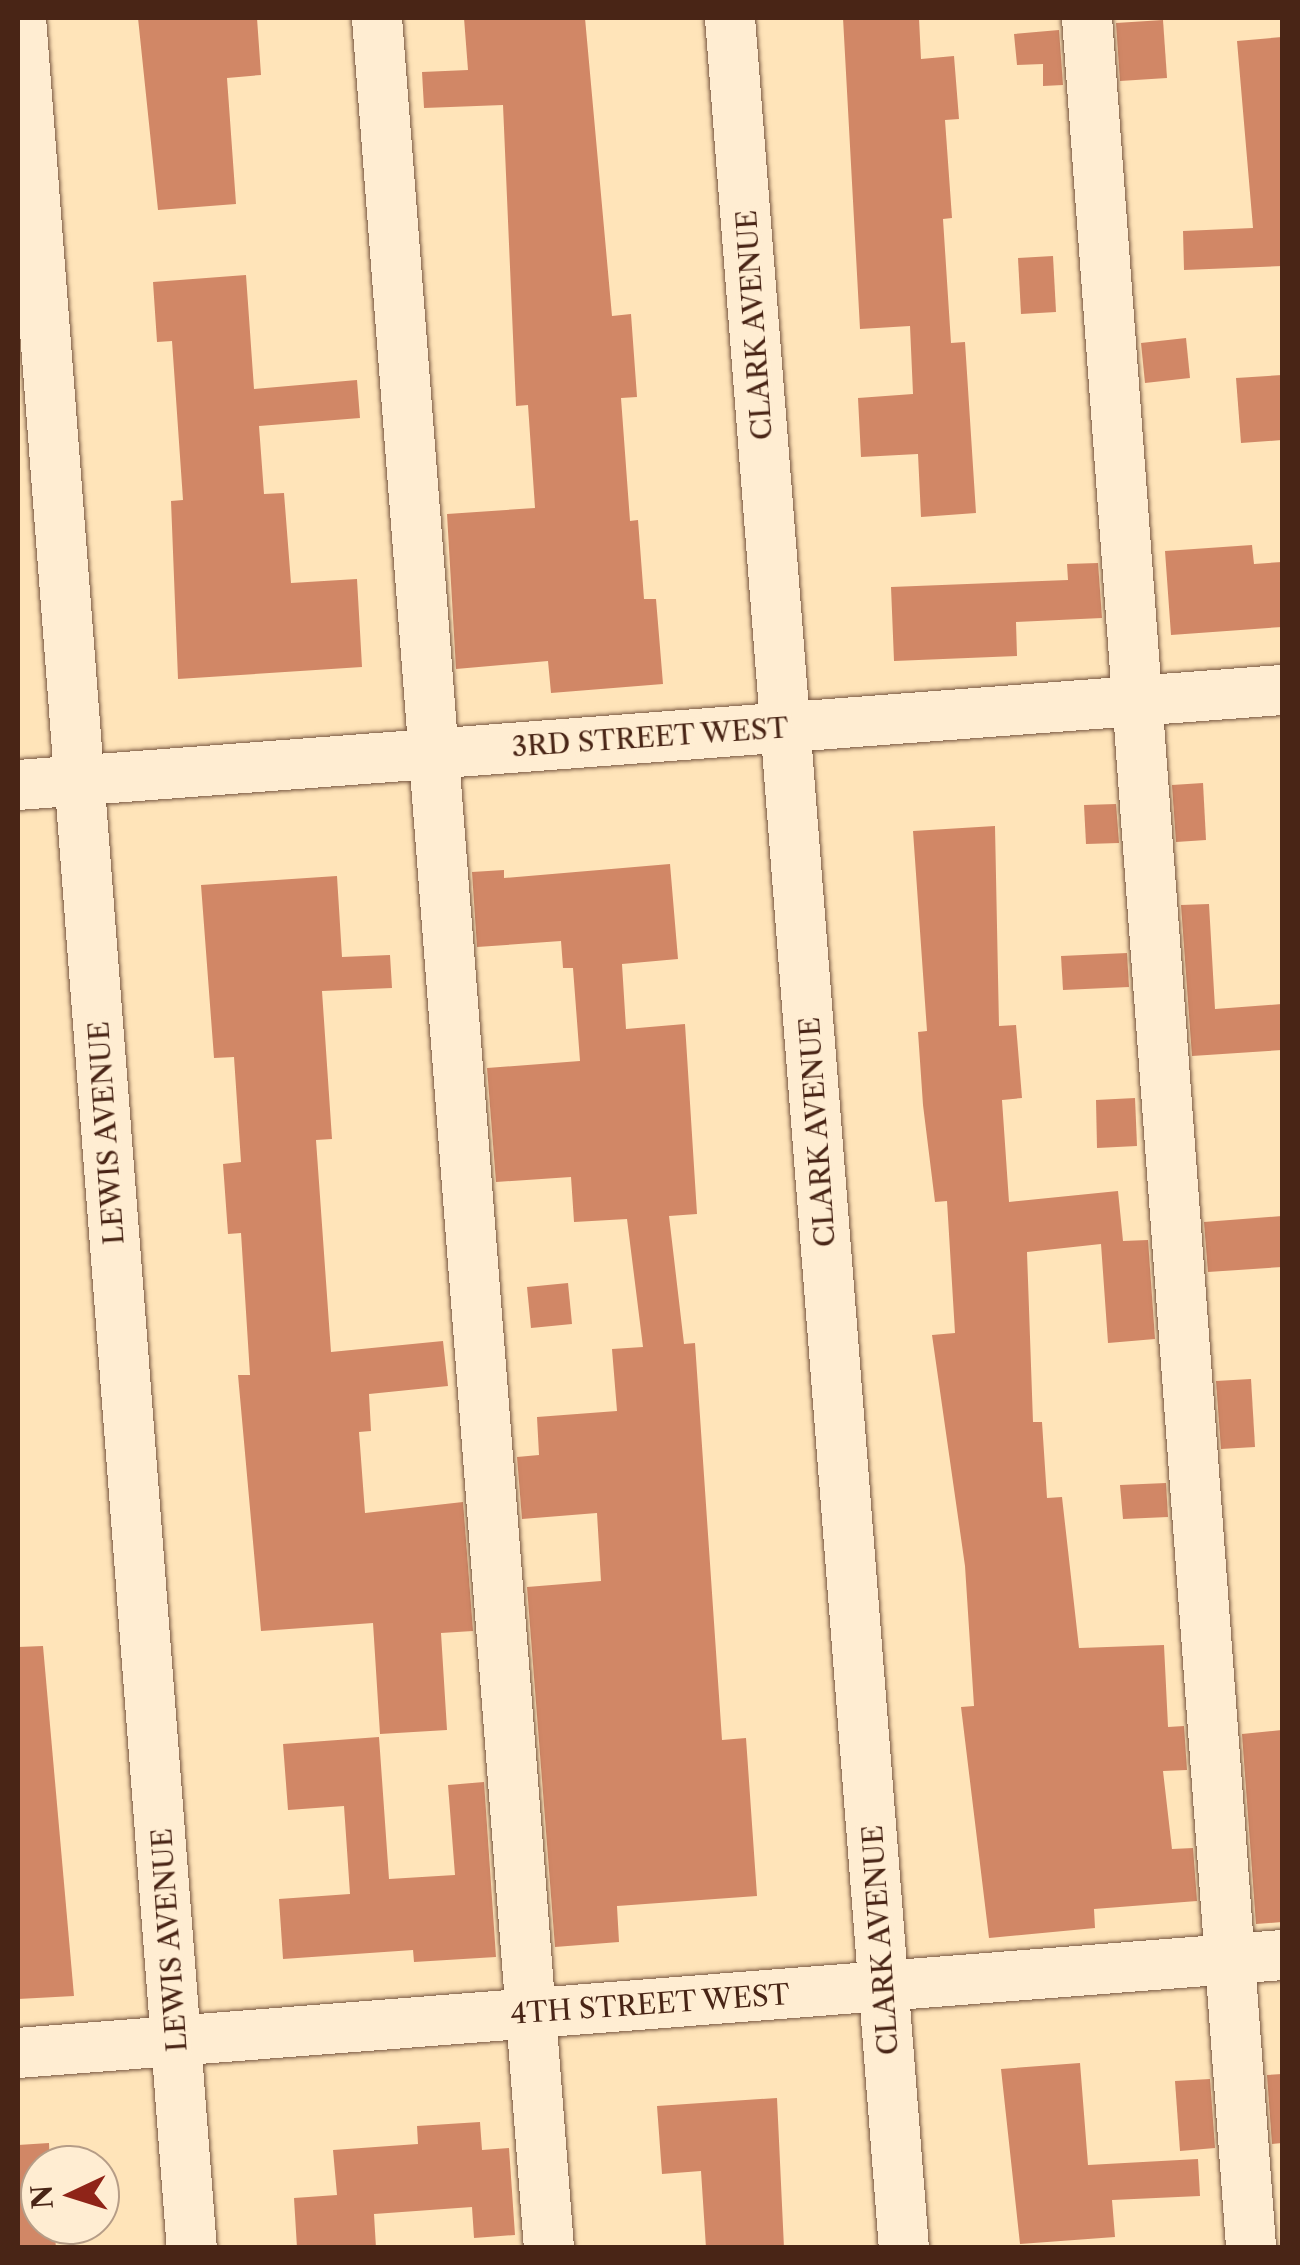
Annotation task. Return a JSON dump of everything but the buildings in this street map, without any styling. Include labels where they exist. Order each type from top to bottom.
[{"type":"street","name":"LEWIS AVENUE","points":[[21,18],[192,2248]]},
{"type":"street","points":[[377,18],[548,2248]]},
{"type":"street","name":"CLARK AVENUE","points":[[730,18],[904,2248]]},
{"type":"street","points":[[1087,18],[1251,2248]]},
{"type":"street","name":"3RD STREET WEST","points":[[18,786],[1282,690]]},
{"type":"street","name":"4TH STREET WEST","points":[[18,2053],[1282,1955]]}]
